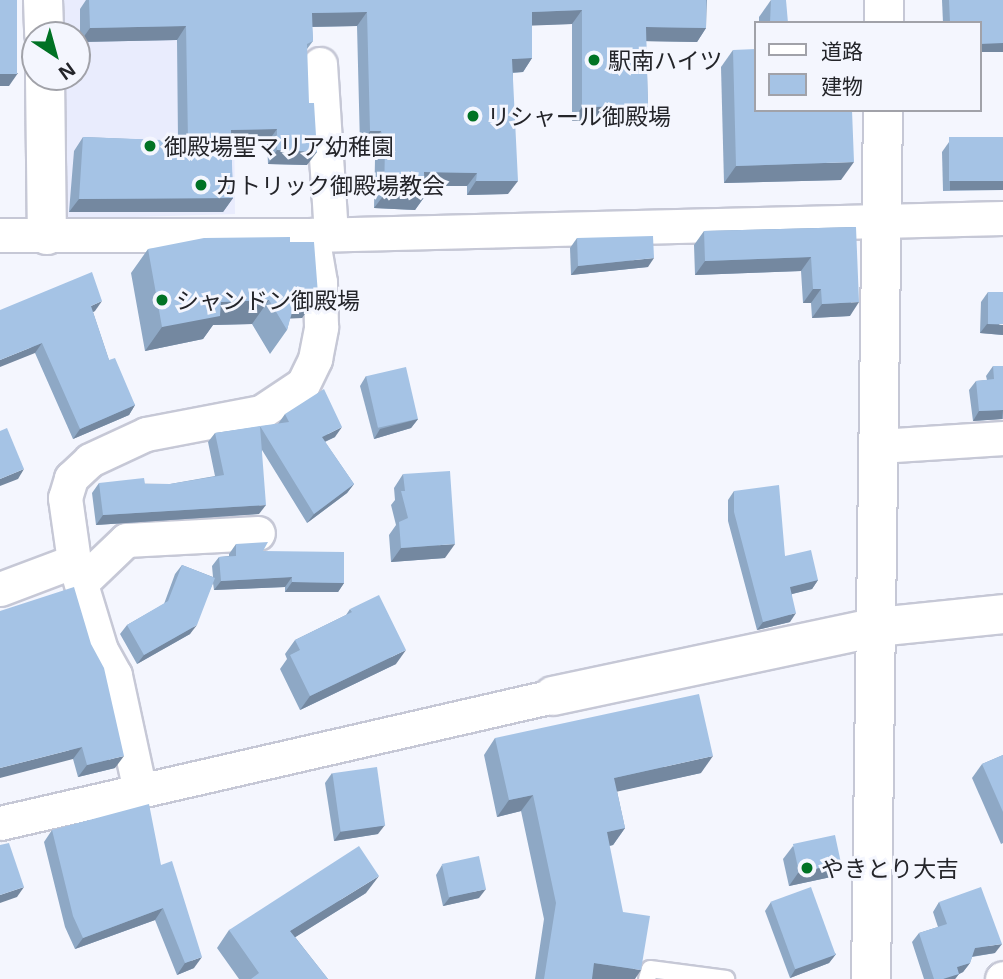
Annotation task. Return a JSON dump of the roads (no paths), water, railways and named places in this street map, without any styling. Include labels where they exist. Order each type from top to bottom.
[{"type":"street","points":[[43,0],[44,21]]},
{"type":"street","points":[[884,0],[884,21]]},
{"type":"street","points":[[140,791],[115,676],[101,650],[77,572],[65,498],[71,478],[90,460],[146,434],[261,412],[303,384],[315,359],[321,327],[320,64]]},
{"type":"street","points":[[45,91],[47,235]]},
{"type":"street","points":[[871,979],[878,627],[883,112]]},
{"type":"street","points":[[0,235],[322,235],[1003,218]]},
{"type":"street","points":[[880,446],[1003,438]]},
{"type":"street","points":[[0,589],[77,572],[126,540],[258,533]]},
{"type":"street","points":[[0,824],[553,696],[878,627],[1003,614]]},
{"type":"lane","points":[[647,979],[650,969],[726,979]]},
{"type":"place","name":"駅南ハイツ","points":[[594,60]]},
{"type":"place","name":"リシャール御殿場","points":[[473,116]]},
{"type":"place","name":"御殿場聖マリア幼稚園","points":[[150,146]]},
{"type":"place","name":"カトリック御殿場教会","points":[[201,185]]},
{"type":"place","name":"シャンドン御殿場","points":[[162,300]]},
{"type":"place","name":"やきとり大吉","points":[[807,868]]}]
